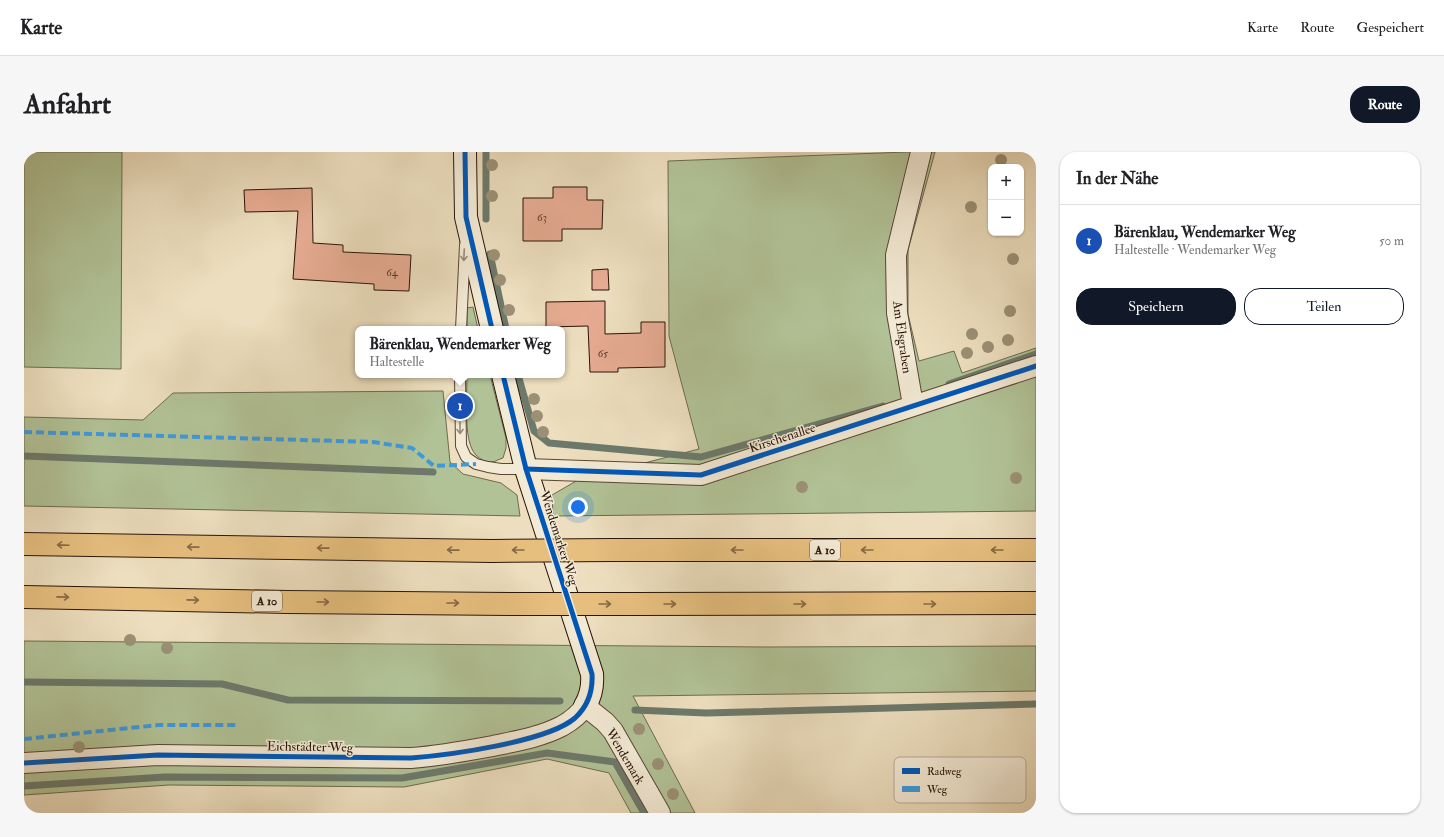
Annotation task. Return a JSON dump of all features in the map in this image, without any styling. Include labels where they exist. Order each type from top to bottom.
[{"type":"highway","name":"A 10","points":[[24,544],[492,550],[1036,550]]},
{"type":"highway","name":"A 10","points":[[24,596],[280,602],[510,604],[1036,603]]},
{"type":"street","points":[[465,152],[466,216],[491,326]]},
{"type":"street","name":"Am Elsgraben","points":[[913,405],[896,313],[896,255],[921,152]]},
{"type":"street","name":"Kirschenallee","points":[[526,469],[701,474],[1036,366]]},
{"type":"street","name":"Wendemarker Weg","points":[[504,378],[526,469],[592,674],[591,693],[585,706]]},
{"type":"street","name":"Eichstädter Weg","points":[[24,763],[158,755],[411,758],[436,756],[515,742],[547,732],[574,719],[585,706]]},
{"type":"street","name":"Wendemark","points":[[585,706],[605,722],[613,731],[660,813]]},
{"type":"lane","points":[[461,326],[466,216]]},
{"type":"lane","points":[[460,378],[461,446],[466,456],[476,464],[488,467],[501,469],[526,469]]},
{"type":"green space","points":[[24,152],[122,152],[121,369],[24,367]]},
{"type":"green space","points":[[935,152],[908,250],[908,314],[919,361],[954,351],[962,373],[1036,348],[1036,511],[553,516],[552,495],[578,480],[699,449],[669,336],[668,161]]},
{"type":"green space","points":[[473,307],[477,326],[467,326],[467,308]]},
{"type":"green space","points":[[467,378],[491,378],[506,438],[506,448],[503,458],[494,462],[488,462],[473,452],[469,442],[466,413]]},
{"type":"green space","points":[[443,391],[450,462],[463,474],[501,483],[517,495],[520,516],[24,506],[24,417],[143,420],[173,393]]},
{"type":"green space","points":[[24,641],[766,647],[1036,646],[1036,691],[633,696],[695,813],[631,813],[609,773],[547,759],[404,787],[169,785],[24,795]]},
{"type":"building","points":[[553,187],[587,187],[587,200],[603,200],[602,229],[562,229],[562,241],[523,241],[523,198],[553,198]]},
{"type":"building","points":[[312,188],[313,243],[343,245],[343,252],[411,255],[409,291],[374,290],[374,284],[293,279],[298,211],[245,212],[244,190]]},
{"type":"building","points":[[608,269],[609,290],[592,290],[592,270]]},
{"type":"building","points":[[605,301],[605,334],[641,333],[641,322],[665,322],[665,367],[618,368],[618,372],[590,372],[588,326],[546,326],[546,302]]},
{"type":"waterway","points":[[486,152],[486,219]]},
{"type":"waterway","points":[[490,254],[505,326]]},
{"type":"waterway","points":[[949,384],[1036,354]]},
{"type":"waterway","points":[[519,378],[534,431],[549,443],[701,457],[883,406]]},
{"type":"waterway","points":[[24,456],[433,472]]},
{"type":"waterway","points":[[24,682],[222,684],[288,700],[560,701]]},
{"type":"waterway","points":[[635,710],[706,713],[1036,704]]},
{"type":"waterway","points":[[24,786],[165,777],[402,778],[547,753],[615,762],[644,813]]},
{"type":"marked path","points":[[24,432],[373,442],[412,448],[434,466],[476,464]]},
{"type":"marked path","points":[[24,739],[159,725],[236,725]]},
{"type":"cycle path","points":[[465,152],[466,217],[491,326]]},
{"type":"cycle path","points":[[526,469],[701,475],[1036,366]]},
{"type":"cycle path","points":[[24,763],[158,755],[411,758],[449,754],[497,746],[543,734],[575,718],[580,713],[589,698],[592,686],[592,674],[526,469],[504,378]]},
{"type":"place","name":"Bärenklau, Wendemarker Weg","points":[[460,406]]}]
